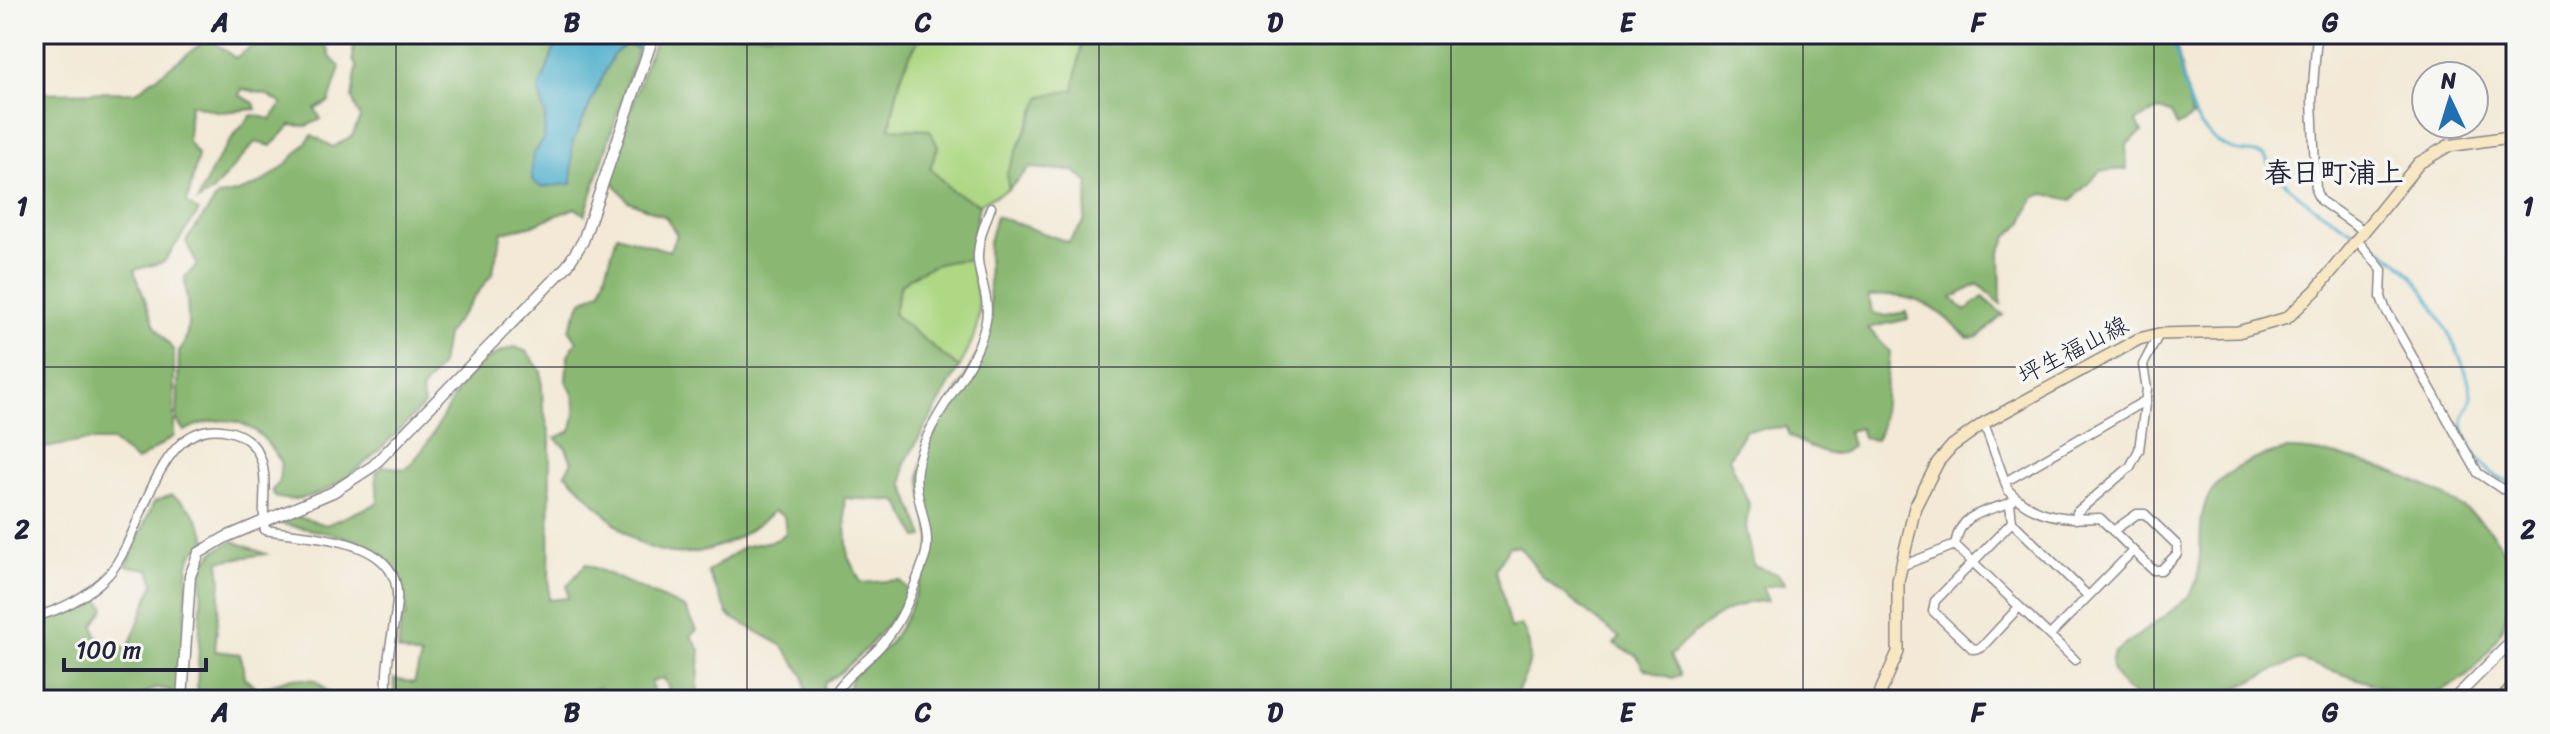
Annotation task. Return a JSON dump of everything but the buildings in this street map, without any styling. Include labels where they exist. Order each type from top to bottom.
[{"type":"highway","points":[[2503,700],[2516,686]]},
{"type":"main road","name":"坪生福山線","points":[[1877,700],[1898,652],[1896,600],[1915,507],[1928,477],[1952,446],[1984,423],[2139,339],[2159,334],[2238,332],[2287,318],[2317,289],[2419,163],[2433,152],[2448,146],[2516,136]]},
{"type":"street","points":[[182,700],[192,563],[208,546],[333,492],[373,466],[567,266],[583,241],[654,34]]},
{"type":"street","points":[[2317,34],[2312,128],[2316,192],[2321,201],[2360,235],[2382,270],[2381,297],[2385,308],[2478,473],[2502,489],[2516,486]]},
{"type":"street","points":[[831,700],[853,669],[874,653],[903,615],[926,555],[927,537],[916,476],[919,454],[978,343],[986,321],[987,302],[978,258],[991,207]]},
{"type":"street","points":[[2076,519],[2077,512],[2130,467],[2139,450],[2146,400],[2143,365],[2159,334]]},
{"type":"street","points":[[2005,482],[2146,400]]},
{"type":"street","points":[[1984,423],[2012,500],[2012,522],[1935,601],[1933,611],[1973,649],[1981,648],[2019,607]]},
{"type":"street","points":[[34,617],[76,601],[109,573],[132,536],[171,453],[191,435],[220,429],[237,432],[251,442],[264,469],[265,530],[338,542],[381,557],[392,573],[397,599],[384,678],[388,700]]},
{"type":"street","points":[[1955,545],[1957,531],[1966,517],[2012,500],[2054,519],[2100,518],[2132,552],[2153,570],[2161,570],[2177,554],[2177,545],[2145,514],[2137,514],[2113,531]]},
{"type":"street","points":[[2012,522],[2088,596]]},
{"type":"street","points":[[1904,565],[1955,545]]},
{"type":"street","points":[[1955,545],[2075,660]]},
{"type":"street","points":[[2050,635],[2132,552]]},
{"type":"street","points":[[2453,700],[2516,637]]},
{"type":"green space","points":[[270,34],[321,34],[331,58],[340,67],[329,102],[315,109],[321,119],[307,126],[291,125],[271,146],[255,142],[212,192],[198,201],[220,155],[243,125],[252,115],[271,119],[282,104],[266,94],[242,89],[239,95],[254,103],[256,109],[220,112],[190,104],[188,141],[198,156],[187,204],[199,211],[164,262],[134,270],[155,326],[174,351],[174,436],[137,461],[112,441],[83,441],[34,450],[34,93],[136,92],[209,38],[235,58]]},
{"type":"green space","points":[[354,34],[560,34],[539,90],[545,115],[544,138],[532,157],[572,183],[572,144],[613,55],[626,44],[638,49],[585,215],[575,208],[530,226],[502,232],[492,274],[446,335],[441,365],[421,391],[424,405],[376,453],[336,484],[316,494],[295,499],[275,497],[272,490],[279,483],[281,461],[252,429],[223,420],[203,423],[184,431],[177,421],[179,351],[188,326],[185,277],[197,265],[186,241],[218,196],[247,189],[271,176],[293,158],[312,135],[333,147],[352,136],[360,118],[352,98],[357,67],[353,60]]},
{"type":"green space","points":[[658,34],[923,34],[904,67],[890,128],[930,130],[938,147],[930,168],[952,191],[979,204],[970,260],[933,266],[901,284],[893,314],[959,368],[905,463],[903,483],[924,537],[918,538],[898,501],[844,498],[848,557],[861,583],[899,580],[910,592],[872,642],[848,666],[825,682],[820,700],[807,700],[804,676],[783,646],[729,616],[708,572],[743,547],[776,540],[786,533],[784,516],[774,511],[744,534],[710,549],[692,553],[656,550],[638,542],[621,529],[565,473],[572,462],[566,448],[555,438],[571,431],[574,418],[574,398],[566,381],[568,355],[577,341],[569,329],[582,301],[601,291],[617,235],[669,251],[677,235],[666,217],[628,201],[610,178],[645,65]]},
{"type":"green space","points":[[923,34],[1083,34],[1075,90],[1006,174],[1009,189],[979,204],[952,192],[930,168],[938,147],[890,129],[904,68]]},
{"type":"green space","points":[[1083,34],[1235,34],[1239,39],[1251,34],[2174,34],[2192,117],[2177,126],[2171,113],[2158,110],[2136,121],[2142,132],[2126,145],[2127,169],[2100,171],[2072,200],[2045,194],[2034,197],[2023,222],[2007,237],[2000,252],[2001,304],[1978,284],[1952,298],[1965,311],[1983,297],[2003,315],[1978,337],[1968,338],[1946,317],[1912,299],[1869,296],[1872,313],[1887,316],[1906,312],[1908,319],[1868,328],[1890,352],[1881,428],[1876,440],[1863,438],[1860,428],[1848,431],[1852,446],[1837,454],[1829,454],[1789,436],[1786,427],[1745,430],[1729,458],[1749,504],[1746,527],[1754,566],[1778,574],[1785,584],[1762,587],[1768,601],[1740,605],[1714,618],[1691,636],[1670,656],[1680,675],[1672,678],[1643,668],[1637,656],[1614,644],[1620,638],[1543,578],[1520,547],[1509,546],[1496,569],[1510,629],[1521,625],[1530,654],[1523,682],[1512,700],[844,700],[852,677],[890,643],[906,617],[930,556],[931,536],[920,476],[923,455],[982,345],[990,322],[988,245],[996,216],[1068,242],[1084,222],[1089,183],[1074,171],[1029,168],[1009,189],[1006,174],[1042,96],[1074,90]]},
{"type":"green space","points":[[943,260],[970,260],[977,292],[977,326],[959,368],[893,315],[901,284],[926,266]]},
{"type":"green space","points":[[515,347],[527,352],[541,371],[543,407],[550,435],[549,600],[568,598],[567,586],[586,564],[685,608],[697,630],[691,636],[700,650],[697,700],[674,700],[664,678],[651,682],[655,700],[606,700],[599,687],[570,700],[394,700],[394,679],[414,683],[421,657],[398,650],[401,621],[406,616],[403,589],[395,569],[382,555],[366,545],[278,523],[295,516],[326,525],[378,503],[376,473],[383,466],[405,469],[420,454],[463,383],[476,368],[493,356]]},
{"type":"green space","points":[[2286,450],[2342,457],[2408,478],[2467,511],[2490,531],[2504,552],[2510,576],[2510,600],[2503,625],[2491,648],[2475,668],[2455,683],[2433,693],[2409,696],[2300,660],[2203,700],[2160,702],[2138,697],[2123,686],[2113,671],[2114,653],[2168,614],[2191,593],[2196,583],[2202,518],[2209,496],[2237,468]]},
{"type":"green space","points":[[171,495],[194,514],[207,540],[193,552],[188,564],[182,675],[176,700],[169,700],[170,690],[156,688],[133,700],[34,700],[34,624],[74,612],[96,595],[105,608],[94,625],[96,635],[108,644],[128,648],[154,583],[149,569],[126,566],[154,502]]},
{"type":"green space","points":[[233,541],[266,554],[219,561],[221,581],[215,651],[240,654],[245,678],[257,689],[292,678],[316,680],[335,700],[209,700],[197,688],[203,564],[216,550]]},
{"type":"water","points":[[560,34],[641,34],[638,49],[626,44],[613,55],[572,143],[572,184],[541,187],[532,180],[532,157],[544,138],[545,115],[539,90]]},
{"type":"waterway","points":[[2172,34],[2188,98],[2202,127],[2228,148],[2265,156],[2289,187],[2381,249],[2419,284],[2442,322],[2466,374],[2471,392],[2463,423],[2468,442],[2489,470],[2507,481],[2516,481]]},
{"type":"district","name":"春日町浦上","points":[[2334,172]]}]
